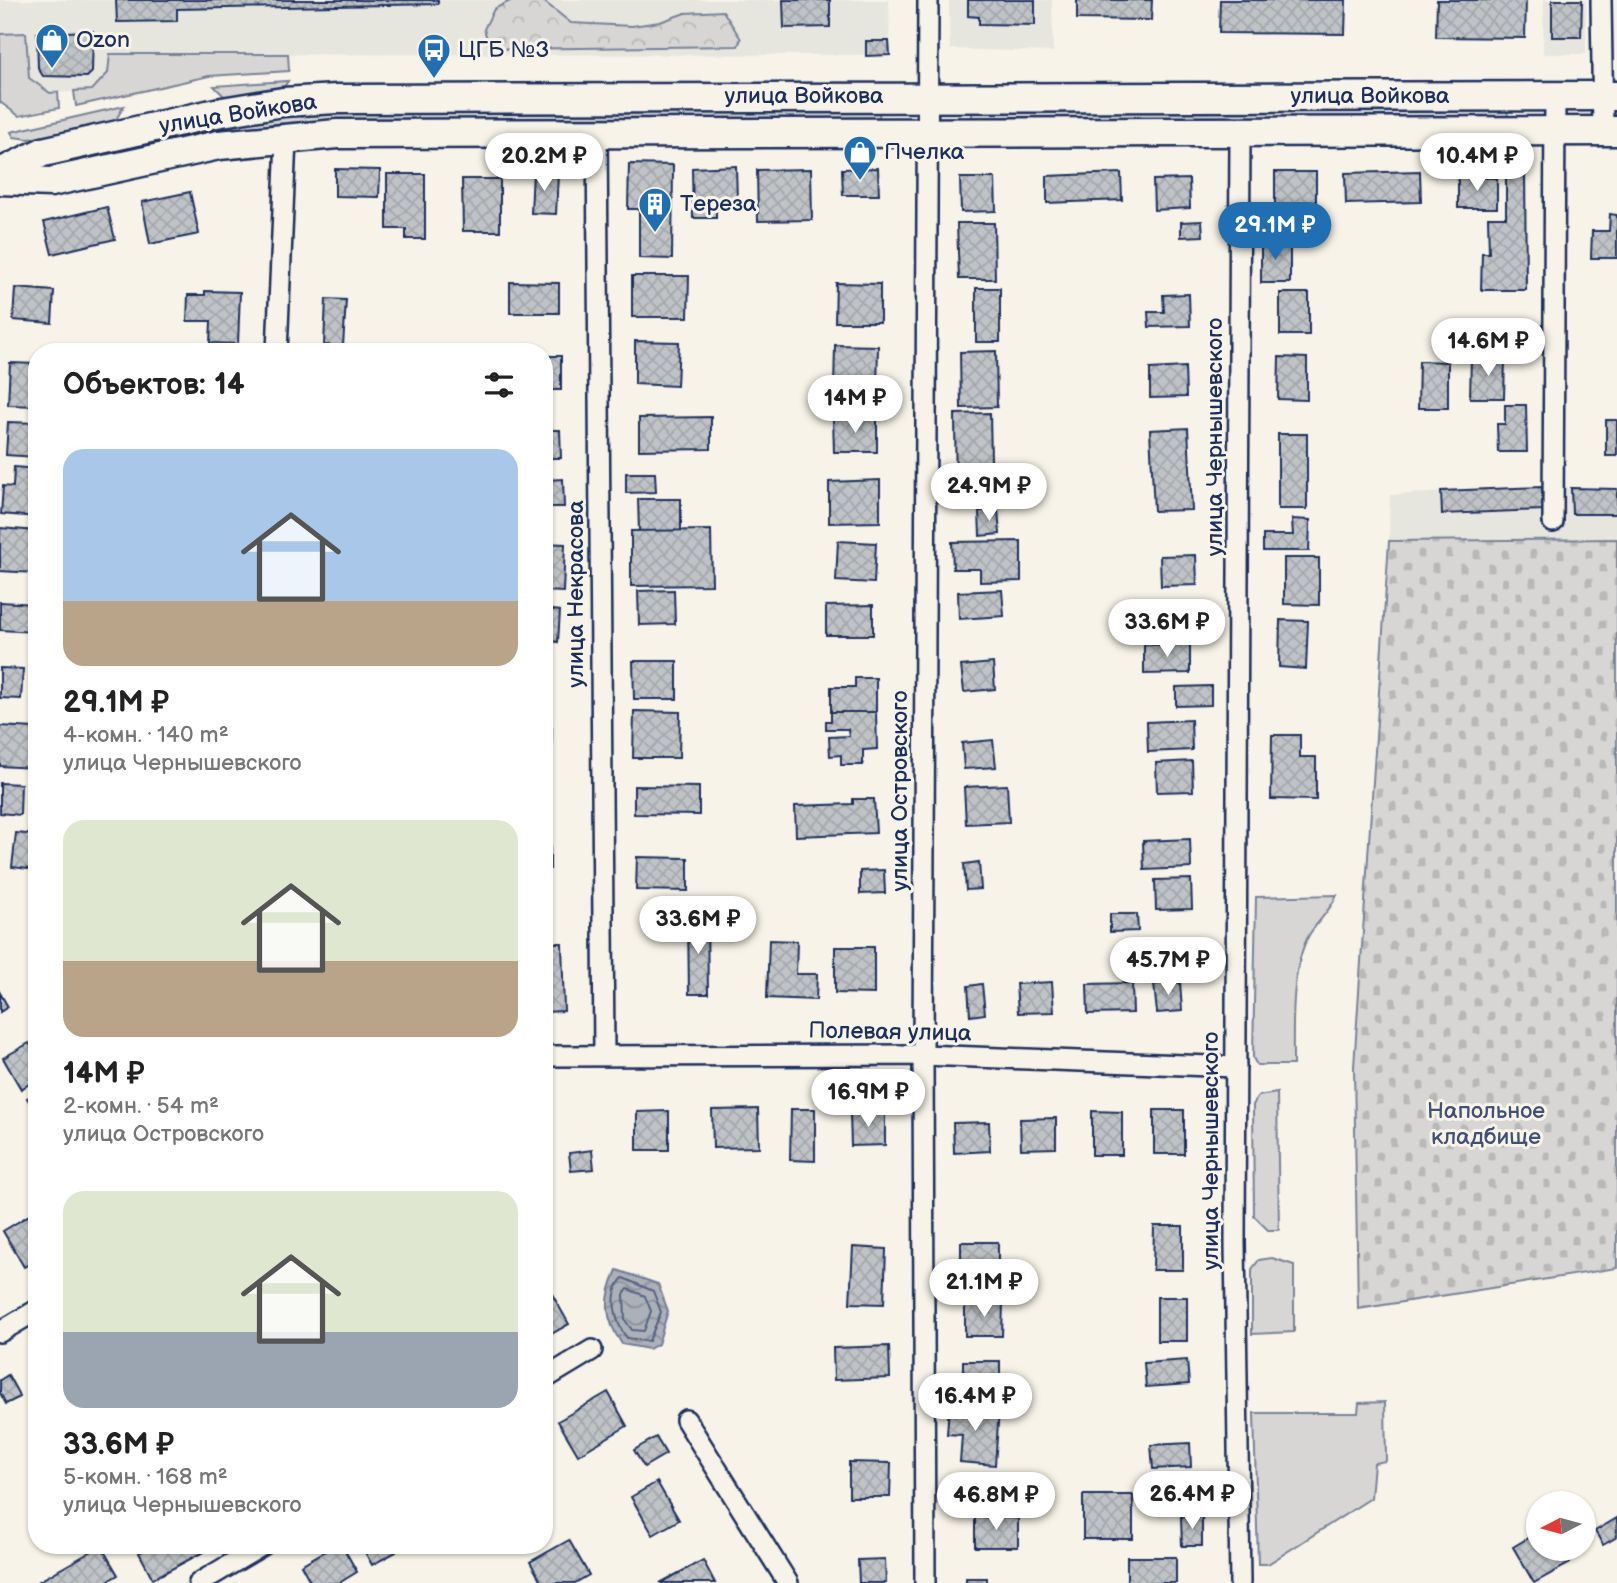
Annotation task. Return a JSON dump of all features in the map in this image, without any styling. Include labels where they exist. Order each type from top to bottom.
[{"type":"main road","name":"улица Войкова","points":[[0,173],[43,152],[216,113],[283,102],[350,99],[929,96],[1609,96]]},
{"type":"main road","name":"улица Войкова","points":[[0,180],[51,181],[219,145],[337,134],[1610,131]]},
{"type":"street","name":"улица Островского","points":[[925,1583],[923,1055],[928,0]]},
{"type":"street","points":[[1601,0],[1610,131]]},
{"type":"street","points":[[1553,522],[1555,96]]},
{"type":"street","name":"улица Чернышевского","points":[[1240,130],[1236,1068],[1240,1583]]},
{"type":"street","name":"улица Некрасова","points":[[597,133],[604,1055]]},
{"type":"street","points":[[277,343],[286,139]]},
{"type":"street","name":"Полевая улица","points":[[553,1056],[923,1055],[1236,1068]]},
{"type":"street","points":[[0,1332],[28,1315]]},
{"type":"street","points":[[553,1374],[592,1350]]},
{"type":"street","points":[[686,1420],[788,1583]]},
{"type":"street","points":[[200,1583],[248,1554]]},
{"type":"shaded area","points":[[0,0],[889,0],[890,55],[110,54],[108,73],[92,91],[50,93],[0,51]]},
{"type":"shaded area","points":[[949,0],[1052,0],[1053,52],[950,49]]},
{"type":"shaded area","points":[[1544,0],[1586,0],[1586,54],[1543,54]]},
{"type":"shaded area","points":[[1542,487],[1617,489],[1617,539],[1389,541],[1390,495]]},
{"type":"green space","points":[[512,0],[542,0],[571,23],[632,26],[660,22],[685,13],[723,11],[741,39],[738,46],[490,49],[484,29],[494,9]]},
{"type":"green space","points":[[26,33],[29,78],[50,93],[58,92],[59,108],[19,116],[0,102],[0,34]]},
{"type":"green space","points":[[110,54],[288,54],[289,71],[209,76],[76,106],[74,91],[92,90],[108,73]]},
{"type":"green space","points":[[288,81],[280,93],[226,98],[214,86]]},
{"type":"green space","points":[[124,106],[115,121],[29,139],[14,137],[11,132]]},
{"type":"green space","points":[[337,110],[880,110],[876,120],[337,120],[272,124],[217,133],[32,177],[30,166],[277,114]]},
{"type":"green space","points":[[1507,110],[1508,116],[1502,119],[972,118],[972,111]]},
{"type":"green space","name":"Напольное кладбище","points":[[1617,539],[1617,1268],[1358,1309],[1354,1067],[1389,541]]},
{"type":"green space","points":[[1337,895],[1309,935],[1298,964],[1293,1017],[1293,1065],[1257,1065],[1253,1058],[1256,897]]},
{"type":"green space","points":[[1277,1093],[1279,1230],[1268,1230],[1254,1216],[1253,1105],[1258,1096]]},
{"type":"green space","points":[[1272,1258],[1294,1265],[1294,1332],[1252,1334],[1252,1269],[1259,1260]]},
{"type":"green space","points":[[1385,1402],[1386,1461],[1374,1463],[1371,1498],[1268,1564],[1258,1564],[1254,1413],[1358,1413],[1359,1403]]},
{"type":"water","points":[[617,1270],[658,1284],[668,1311],[658,1344],[649,1349],[622,1344],[616,1335],[609,1317],[608,1299]]},
{"type":"building","points":[[116,0],[438,0],[438,4],[177,9],[177,21],[117,22]]},
{"type":"building","points":[[783,0],[830,0],[830,27],[784,28]]},
{"type":"building","points":[[968,0],[1035,0],[1035,25],[979,24],[979,17],[968,16]]},
{"type":"building","points":[[1077,0],[1152,0],[1151,20],[1077,19]]},
{"type":"building","points":[[1220,0],[1346,0],[1345,34],[1219,33]]},
{"type":"building","points":[[1437,0],[1526,0],[1525,38],[1436,37]]},
{"type":"building","points":[[1552,0],[1582,0],[1581,37],[1552,37]]},
{"type":"building","points":[[93,31],[92,72],[87,77],[43,76],[38,68],[37,33]]},
{"type":"building","points":[[866,41],[889,41],[890,55],[866,56]]},
{"type":"building","name":"Тереза","points":[[629,164],[673,165],[672,259],[639,258],[639,209],[628,209]]},
{"type":"building","points":[[736,166],[737,201],[716,202],[716,218],[693,218],[692,168]]},
{"type":"building","name":"Пчелка","points":[[878,168],[879,195],[843,195],[842,169]]},
{"type":"building","points":[[335,169],[380,170],[379,197],[335,196]]},
{"type":"building","points":[[811,169],[812,220],[758,221],[757,170]]},
{"type":"building","points":[[1506,169],[1525,169],[1526,290],[1481,290],[1482,253],[1489,253],[1488,217],[1506,217]]},
{"type":"building","points":[[1420,171],[1421,202],[1346,204],[1345,173]]},
{"type":"building","points":[[533,172],[558,174],[556,214],[531,213]]},
{"type":"building","points":[[1275,172],[1316,172],[1316,216],[1275,216]]},
{"type":"building","points":[[1121,173],[1122,200],[1047,203],[1047,176]]},
{"type":"building","points":[[387,174],[425,174],[425,239],[406,239],[406,229],[387,229]]},
{"type":"building","points":[[1458,177],[1497,178],[1497,208],[1458,208]]},
{"type":"building","points":[[960,178],[995,178],[996,211],[961,212]]},
{"type":"building","points":[[462,179],[500,179],[500,231],[463,231]]},
{"type":"building","points":[[1189,179],[1190,208],[1154,210],[1153,180]]},
{"type":"building","points":[[190,192],[199,234],[150,244],[142,202]]},
{"type":"building","points":[[107,207],[115,239],[52,254],[44,222]]},
{"type":"building","points":[[1610,214],[1617,215],[1617,258],[1591,258],[1592,231],[1609,231]]},
{"type":"building","points":[[1202,221],[1203,236],[1181,237],[1181,222]]},
{"type":"building","points":[[957,223],[994,223],[995,279],[959,279]]},
{"type":"building","points":[[1261,240],[1290,241],[1290,283],[1261,283]]},
{"type":"building","points":[[632,276],[689,276],[688,317],[632,317]]},
{"type":"building","points":[[510,282],[559,283],[559,313],[510,313]]},
{"type":"building","points":[[836,283],[880,284],[880,322],[835,322]]},
{"type":"building","points":[[15,288],[54,291],[52,323],[13,320]]},
{"type":"building","points":[[976,288],[1000,288],[1000,342],[976,342]]},
{"type":"building","points":[[205,291],[240,292],[238,343],[210,343],[211,321],[187,321],[188,295],[205,295]]},
{"type":"building","points":[[1280,293],[1309,293],[1309,335],[1280,335]]},
{"type":"building","points":[[1189,294],[1190,326],[1149,327],[1148,312],[1164,312],[1163,295]]},
{"type":"building","points":[[326,299],[346,300],[343,343],[324,343]]},
{"type":"building","points":[[635,341],[679,342],[677,386],[635,384]]},
{"type":"building","points":[[835,345],[878,346],[877,390],[834,389]]},
{"type":"building","points":[[996,351],[997,407],[961,408],[960,352]]},
{"type":"building","points":[[553,356],[561,356],[561,390],[553,390]]},
{"type":"building","points":[[1279,357],[1307,358],[1307,400],[1278,399]]},
{"type":"building","points":[[1471,358],[1505,358],[1504,398],[1470,398]]},
{"type":"building","points":[[1419,361],[1448,362],[1448,408],[1418,408]]},
{"type":"building","points":[[10,363],[28,364],[28,406],[8,405]]},
{"type":"building","points":[[1185,367],[1186,397],[1150,398],[1150,369]]},
{"type":"building","points":[[1505,405],[1526,405],[1527,452],[1498,452],[1497,424],[1505,424]]},
{"type":"building","points":[[990,413],[992,506],[956,506],[955,414]]},
{"type":"building","points":[[711,417],[711,449],[639,450],[639,418]]},
{"type":"building","points":[[833,419],[877,419],[877,452],[834,452]]},
{"type":"building","points":[[1606,420],[1617,420],[1617,456],[1606,456]]},
{"type":"building","points":[[8,422],[28,423],[28,456],[6,455]]},
{"type":"building","points":[[1188,428],[1192,510],[1154,511],[1150,430]]},
{"type":"building","points":[[553,430],[560,430],[561,458],[553,458]]},
{"type":"building","points":[[1278,434],[1307,434],[1307,509],[1278,509]]},
{"type":"building","points":[[14,467],[28,468],[28,516],[1,514],[3,486],[13,487]]},
{"type":"building","points":[[626,473],[655,473],[656,492],[626,493]]},
{"type":"building","points":[[563,479],[564,507],[553,507],[553,480]]},
{"type":"building","points":[[880,480],[880,522],[829,523],[829,482]]},
{"type":"building","points":[[1542,487],[1543,510],[1442,514],[1441,491]]},
{"type":"building","points":[[1571,488],[1617,489],[1617,514],[1572,514]]},
{"type":"building","points":[[638,499],[681,499],[681,531],[639,531]]},
{"type":"building","points":[[998,510],[1000,534],[980,536],[979,511]]},
{"type":"building","points":[[1292,519],[1310,520],[1309,551],[1263,551],[1263,535],[1293,535]]},
{"type":"building","points":[[0,528],[28,530],[28,573],[0,571]]},
{"type":"building","points":[[711,530],[712,585],[631,586],[631,531]]},
{"type":"building","points":[[838,541],[876,543],[874,583],[836,581]]},
{"type":"building","points":[[1021,541],[1021,581],[980,582],[980,569],[953,569],[952,542]]},
{"type":"building","points":[[553,543],[565,544],[563,592],[553,591]]},
{"type":"building","points":[[1196,555],[1197,585],[1161,586],[1160,556]]},
{"type":"building","points":[[1284,558],[1319,558],[1319,605],[1284,604]]},
{"type":"building","points":[[674,590],[675,624],[639,625],[638,591]]},
{"type":"building","points":[[1002,590],[1004,616],[959,619],[958,592]]},
{"type":"building","points":[[0,602],[28,604],[28,632],[0,630]]},
{"type":"building","points":[[873,605],[873,635],[826,635],[826,606]]},
{"type":"building","points":[[553,610],[560,611],[558,642],[553,641]]},
{"type":"building","points":[[1280,620],[1308,621],[1306,669],[1279,667]]},
{"type":"building","points":[[1190,644],[1190,673],[1144,674],[1144,645]]},
{"type":"building","points":[[633,661],[677,661],[677,699],[634,699]]},
{"type":"building","points":[[993,663],[995,689],[964,692],[961,666]]},
{"type":"building","points":[[0,668],[23,669],[21,699],[0,698]]},
{"type":"building","points":[[855,678],[876,678],[876,712],[831,712],[831,687],[855,687]]},
{"type":"building","points":[[1211,686],[1211,705],[1176,706],[1176,687]]},
{"type":"building","points":[[634,711],[680,712],[679,758],[633,758]]},
{"type":"building","points":[[831,712],[876,712],[877,749],[863,750],[863,765],[841,765],[841,755],[830,756],[829,737],[849,736],[848,729],[826,729],[826,721],[831,721]]},
{"type":"building","points":[[1191,720],[1192,750],[1148,752],[1147,722]]},
{"type":"building","points":[[0,726],[28,728],[28,768],[0,766]]},
{"type":"building","points":[[1272,735],[1300,735],[1300,757],[1316,757],[1316,800],[1271,799]]},
{"type":"building","points":[[993,740],[996,767],[964,769],[962,743]]},
{"type":"building","points":[[1192,761],[1193,791],[1157,792],[1156,763]]},
{"type":"building","points":[[0,783],[21,784],[20,815],[0,813]]},
{"type":"building","points":[[1007,785],[1009,822],[966,824],[964,787]]},
{"type":"building","points":[[634,786],[699,787],[699,815],[634,814]]},
{"type":"building","points":[[853,799],[874,799],[876,833],[796,836],[795,806],[853,804]]},
{"type":"building","points":[[16,833],[28,834],[28,869],[12,867]]},
{"type":"building","points":[[1190,839],[1191,868],[1144,870],[1143,841]]},
{"type":"building","points":[[637,857],[688,858],[688,891],[636,890]]},
{"type":"building","points":[[979,862],[981,889],[966,890],[964,864]]},
{"type":"building","points":[[884,870],[885,893],[860,894],[860,871]]},
{"type":"building","points":[[1191,879],[1192,909],[1156,910],[1155,880]]},
{"type":"building","points":[[1110,914],[1137,914],[1138,931],[1110,932]]},
{"type":"building","points":[[707,918],[708,994],[689,994],[688,919]]},
{"type":"building","points":[[769,940],[797,941],[796,974],[817,974],[816,1000],[767,998]]},
{"type":"building","points":[[553,943],[562,943],[564,1011],[553,1012]]},
{"type":"building","points":[[835,947],[874,947],[874,994],[835,993]]},
{"type":"building","points":[[1052,982],[1054,1012],[1018,1013],[1016,984]]},
{"type":"building","points":[[1180,982],[1182,1011],[1157,1013],[1154,984]]},
{"type":"building","points":[[1132,983],[1133,1013],[1088,1014],[1087,984]]},
{"type":"building","points":[[982,984],[985,1014],[970,1016],[968,986]]},
{"type":"building","points":[[0,993],[8,1007],[0,1012]]},
{"type":"building","points":[[28,1044],[28,1085],[21,1089],[3,1058]]},
{"type":"building","points":[[758,1109],[759,1147],[713,1148],[712,1110]]},
{"type":"building","points":[[791,1109],[815,1109],[815,1161],[790,1160]]},
{"type":"building","points":[[1154,1110],[1184,1110],[1184,1154],[1154,1154]]},
{"type":"building","points":[[669,1111],[669,1150],[637,1150],[637,1112]]},
{"type":"building","points":[[1092,1111],[1122,1112],[1122,1155],[1092,1155]]},
{"type":"building","points":[[850,1113],[885,1113],[885,1145],[851,1146]]},
{"type":"building","points":[[1056,1118],[1056,1148],[1021,1149],[1020,1119]]},
{"type":"building","points":[[989,1122],[990,1151],[954,1153],[953,1123]]},
{"type":"building","points":[[592,1150],[594,1169],[571,1171],[569,1153]]},
{"type":"building","points":[[28,1216],[28,1265],[24,1267],[3,1231]]},
{"type":"building","points":[[1154,1226],[1183,1226],[1183,1270],[1153,1270]]},
{"type":"building","points":[[961,1242],[998,1242],[998,1276],[961,1276]]},
{"type":"building","points":[[853,1247],[886,1249],[884,1304],[850,1303]]},
{"type":"building","points":[[553,1296],[569,1324],[553,1333]]},
{"type":"building","points":[[1157,1297],[1187,1297],[1187,1341],[1157,1341]]},
{"type":"building","points":[[965,1302],[1003,1302],[1002,1336],[965,1336]]},
{"type":"building","points":[[889,1346],[890,1378],[834,1380],[833,1348]]},
{"type":"building","points":[[1187,1360],[1189,1384],[1146,1387],[1144,1363]]},
{"type":"building","points":[[963,1361],[1000,1361],[1000,1395],[963,1395]]},
{"type":"building","points":[[8,1375],[20,1397],[6,1404],[0,1393],[0,1380]]},
{"type":"building","points":[[608,1392],[627,1426],[578,1455],[558,1421]]},
{"type":"building","points":[[949,1406],[999,1410],[995,1465],[960,1462],[962,1435],[947,1434]]},
{"type":"building","points":[[656,1437],[666,1454],[644,1467],[634,1450]]},
{"type":"building","points":[[1190,1443],[1191,1467],[1153,1469],[1151,1445]]},
{"type":"building","points":[[849,1462],[891,1463],[890,1497],[849,1497]]},
{"type":"building","points":[[657,1482],[679,1520],[653,1535],[631,1497]]},
{"type":"building","points":[[1083,1495],[1133,1495],[1133,1539],[1083,1539]]},
{"type":"building","points":[[975,1517],[1018,1518],[1018,1547],[975,1547]]},
{"type":"building","points":[[1181,1517],[1202,1517],[1202,1546],[1182,1546]]},
{"type":"building","points":[[1617,1518],[1617,1537],[1603,1545],[1596,1530]]},
{"type":"building","points":[[1526,1539],[1526,1561],[1570,1563],[1534,1583],[1513,1547]]},
{"type":"building","points":[[569,1540],[589,1575],[575,1583],[542,1583],[530,1562],[544,1554],[553,1554],[553,1549]]},
{"type":"building","points":[[87,1554],[106,1554],[118,1575],[104,1583],[36,1583]]},
{"type":"building","points":[[140,1554],[200,1554],[153,1579]]},
{"type":"building","points":[[320,1554],[347,1554],[357,1572],[339,1583],[311,1583],[301,1565]]},
{"type":"building","points":[[366,1554],[392,1554],[372,1565]]},
{"type":"building","points":[[1127,1557],[1176,1557],[1176,1583],[1127,1583]]},
{"type":"building","points":[[885,1559],[886,1583],[859,1583],[858,1560]]},
{"type":"building","points":[[703,1560],[715,1583],[660,1583]]},
{"type":"building","points":[[966,1578],[987,1578],[987,1583],[966,1583]]},
{"type":"place","name":"Ozon","points":[[52,70]]},
{"type":"place","name":"ЦГБ №3","points":[[434,80]]},
{"type":"place","name":"Пчелка","points":[[860,182]]},
{"type":"place","name":"Тереза","points":[[655,234]]}]
